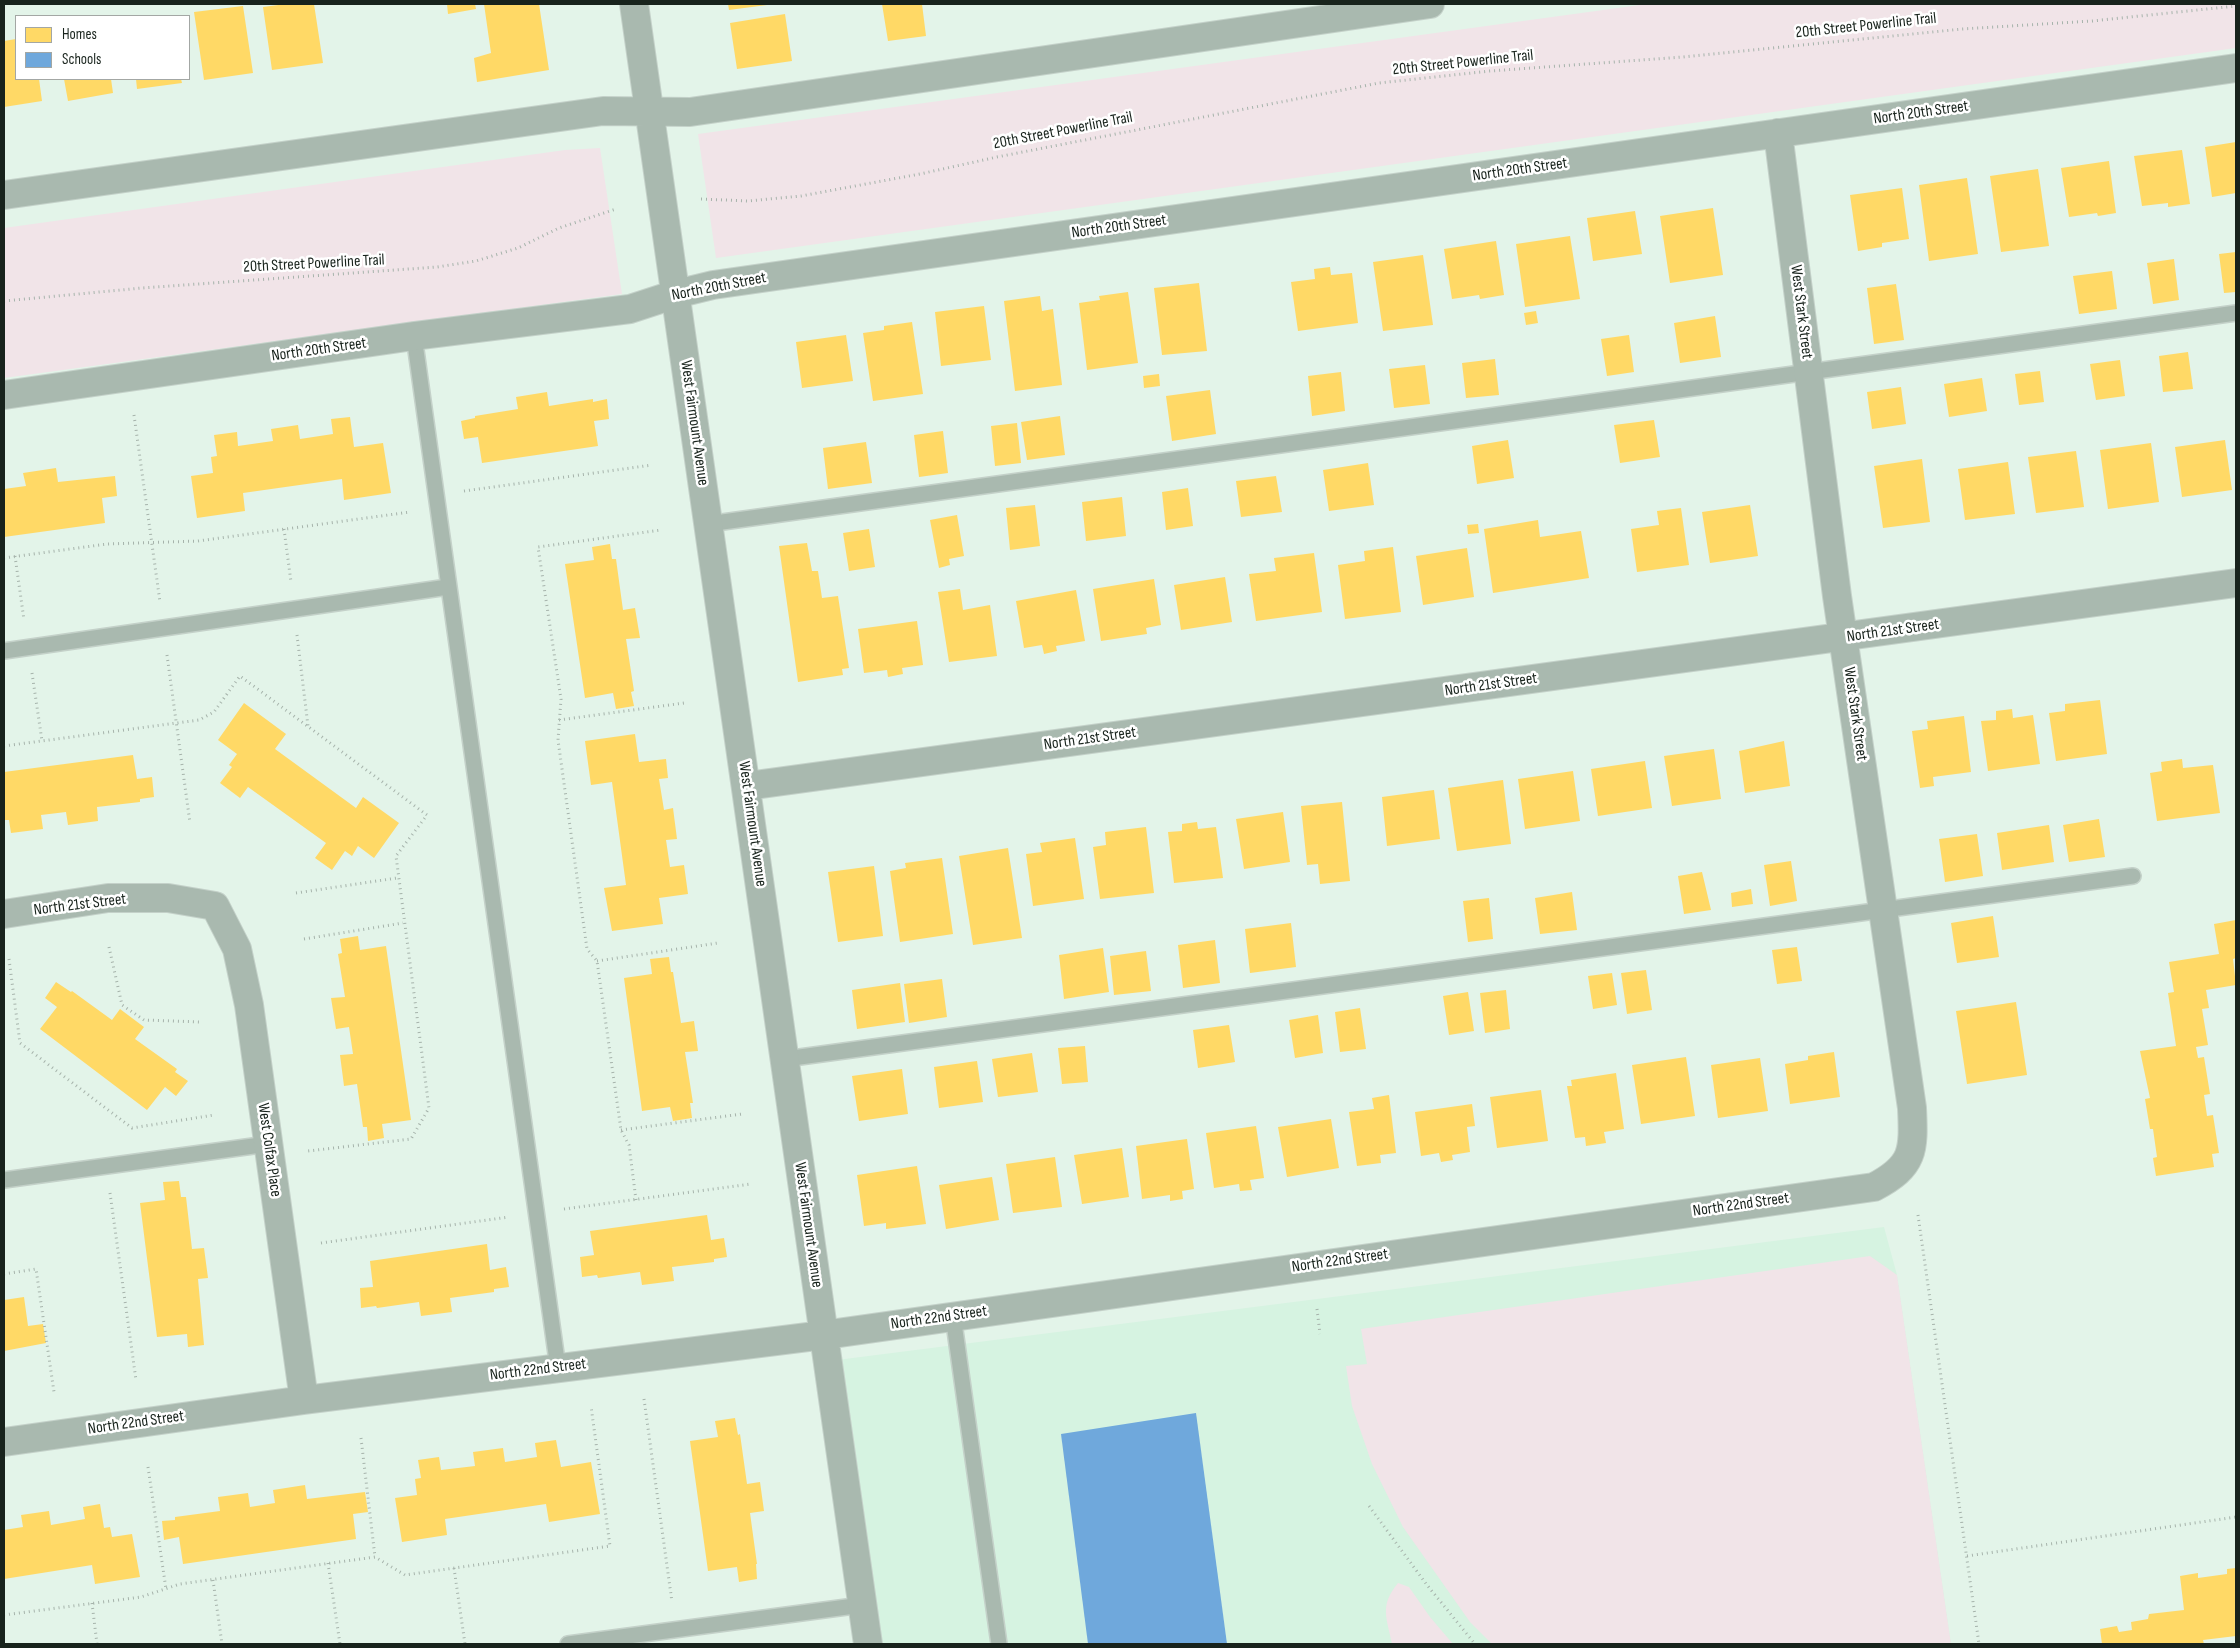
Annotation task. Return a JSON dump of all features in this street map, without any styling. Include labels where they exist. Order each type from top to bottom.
[{"type":"street","name":"West Fairmount Avenue","points":[[634,4],[868,1644]]},
{"type":"street","points":[[4,196],[603,111],[690,112],[1430,4]]},
{"type":"street","name":"North 20th Street","points":[[4,395],[414,336],[630,309],[676,294],[713,285],[2236,68]]},
{"type":"street","name":"West Stark Street","points":[[1778,133],[1843,638],[1912,1108],[1913,1139],[1908,1160],[1894,1176],[1874,1187]]},
{"type":"street","name":"North 21st Street","points":[[747,786],[2236,583]]},
{"type":"street","name":"North 21st Street","points":[[4,914],[108,898],[168,898],[215,906]]},
{"type":"street","name":"West Colfax Place","points":[[215,906],[237,949],[250,1005],[304,1400]]},
{"type":"street","name":"North 22nd Street","points":[[4,1442],[304,1400],[824,1334],[1874,1187]]},
{"type":"lane","points":[[708,524],[2236,313]]},
{"type":"lane","points":[[414,336],[558,1368]]},
{"type":"lane","points":[[4,651],[448,587]]},
{"type":"lane","points":[[785,1059],[1883,908],[2133,876]]},
{"type":"lane","points":[[4,1180],[268,1144]]},
{"type":"lane","points":[[953,1316],[999,1644]]},
{"type":"lane","points":[[568,1644],[862,1605]]},
{"type":"path","name":"20th Street Powerline Trail","points":[[701,199],[748,201],[801,196],[1379,83],[1490,70],[1683,57],[1962,29],[2092,21],[2236,6]]},
{"type":"path","name":"20th Street Powerline Trail","points":[[4,301],[142,288],[437,267],[476,260],[518,248],[559,228],[616,209]]},
{"type":"path","points":[[4,558],[107,544],[198,541],[422,510],[452,493],[652,465]]},
{"type":"path","points":[[636,1200],[629,1145],[621,1130],[598,961],[587,949],[558,740],[560,700],[538,547],[661,530]]},
{"type":"path","points":[[4,746],[199,720],[214,712],[240,676],[428,815],[396,856],[397,878],[429,1108],[411,1139],[308,1151]]},
{"type":"path","points":[[559,720],[684,703]]},
{"type":"path","points":[[296,893],[397,878]]},
{"type":"path","points":[[304,939],[403,923]]},
{"type":"path","points":[[598,961],[718,943]]},
{"type":"path","points":[[109,947],[122,1005],[144,1020],[201,1022]]},
{"type":"path","points":[[9,960],[20,1043],[132,1128],[214,1114]]},
{"type":"path","points":[[621,1130],[742,1114]]},
{"type":"path","points":[[106,1166],[136,1380]]},
{"type":"path","points":[[1918,1214],[1979,1644]]},
{"type":"path","points":[[4,1274],[36,1270],[54,1392]]},
{"type":"path","points":[[1317,1309],[1320,1334]]},
{"type":"path","points":[[644,1399],[676,1630]]},
{"type":"path","points":[[4,1615],[141,1597],[180,1584],[375,1557],[405,1575],[610,1546],[591,1406]]},
{"type":"path","points":[[361,1438],[375,1557]]},
{"type":"path","points":[[148,1467],[166,1589]]},
{"type":"path","points":[[1369,1506],[1427,1585],[1475,1644]]},
{"type":"path","points":[[1967,1556],[2236,1517]]},
{"type":"path","points":[[328,1563],[340,1644]]},
{"type":"path","points":[[454,1568],[465,1644]]},
{"type":"path","points":[[213,1580],[222,1644]]},
{"type":"path","points":[[92,1603],[97,1644]]},
{"type":"shaded area","points":[[1647,4],[2236,4],[2236,48],[716,258],[698,134]]},
{"type":"shaded area","points":[[600,148],[622,294],[4,378],[4,228],[565,150]]},
{"type":"shaded area","points":[[1884,1227],[1897,1275],[1951,1644],[868,1644],[829,1361]]},
{"type":"shaded area","points":[[1870,1256],[1897,1275],[1951,1644],[1492,1644],[1470,1622],[1403,1527],[1372,1464],[1352,1406],[1346,1366],[1367,1364],[1361,1329]]},
{"type":"shaded area","points":[[1398,1583],[1409,1587],[1430,1617],[1453,1644],[1392,1644],[1386,1606],[1392,1591]]},
{"type":"building: Homes","points":[[286,4],[314,4],[323,63],[272,70],[263,7]]},
{"type":"building: Homes","points":[[447,4],[475,4],[476,9],[448,14]]},
{"type":"building: Homes","points":[[484,4],[539,4],[549,70],[477,82],[474,58],[491,53]]},
{"type":"building: Homes","points":[[728,4],[767,4],[767,5],[729,10]]},
{"type":"building: Homes","points":[[882,4],[922,4],[926,36],[888,41]]},
{"type":"building: Homes","points":[[243,6],[253,73],[204,80],[194,12]]},
{"type":"building: Homes","points":[[785,14],[792,61],[737,69],[730,23]]},
{"type":"building: Homes","points":[[15,39],[15,80],[39,80],[42,101],[4,107],[4,41]]},
{"type":"building: Homes","points":[[64,80],[111,80],[113,93],[68,101]]},
{"type":"building: Homes","points":[[136,80],[181,80],[182,83],[137,89]]},
{"type":"building: Homes","points":[[2236,142],[2236,193],[2212,197],[2205,147]]},
{"type":"building: Homes","points":[[2182,150],[2190,204],[2168,207],[2168,203],[2142,206],[2134,156]]},
{"type":"building: Homes","points":[[2109,161],[2116,213],[2098,216],[2097,213],[2069,217],[2061,168]]},
{"type":"building: Homes","points":[[2038,169],[2049,246],[2001,252],[1990,176]]},
{"type":"building: Homes","points":[[1967,178],[1978,254],[1929,261],[1919,185]]},
{"type":"building: Homes","points":[[1902,188],[1909,239],[1882,243],[1882,247],[1858,251],[1850,195]]},
{"type":"building: Homes","points":[[1713,208],[1723,275],[1670,283],[1660,216]]},
{"type":"building: Homes","points":[[1635,211],[1642,254],[1593,261],[1587,218]]},
{"type":"building: Homes","points":[[1570,236],[1580,299],[1525,307],[1516,244]]},
{"type":"building: Homes","points":[[1496,241],[1504,295],[1480,299],[1479,295],[1452,299],[1444,249]]},
{"type":"building: Homes","points":[[2236,252],[2236,292],[2224,293],[2219,254]]},
{"type":"building: Homes","points":[[1423,255],[1433,325],[1383,331],[1373,262]]},
{"type":"building: Homes","points":[[2174,259],[2179,300],[2153,304],[2147,263]]},
{"type":"building: Homes","points":[[1330,267],[1331,275],[1352,273],[1358,323],[1298,331],[1291,282],[1315,279],[1314,269]]},
{"type":"building: Homes","points":[[2112,271],[2117,309],[2079,314],[2073,276]]},
{"type":"building: Homes","points":[[1199,283],[1207,351],[1162,355],[1154,288]]},
{"type":"building: Homes","points":[[1896,284],[1904,340],[1874,344],[1867,288]]},
{"type":"building: Homes","points":[[1128,292],[1138,363],[1087,370],[1079,303],[1100,300],[1099,296]]},
{"type":"building: Homes","points":[[1040,296],[1042,311],[1053,309],[1062,385],[1015,391],[1004,301]]},
{"type":"building: Homes","points":[[984,306],[991,360],[941,366],[935,312]]},
{"type":"building: Homes","points":[[1536,311],[1538,323],[1526,325],[1524,313]]},
{"type":"building: Homes","points":[[1715,316],[1721,357],[1680,363],[1674,323]]},
{"type":"building: Homes","points":[[912,322],[923,394],[873,401],[863,333],[884,330],[884,326]]},
{"type":"building: Homes","points":[[846,335],[853,381],[802,388],[796,342]]},
{"type":"building: Homes","points":[[1629,335],[1634,372],[1607,376],[1601,339]]},
{"type":"building: Homes","points":[[2188,352],[2193,389],[2163,392],[2159,356]]},
{"type":"building: Homes","points":[[1495,359],[1499,395],[1466,398],[1462,363]]},
{"type":"building: Homes","points":[[2120,360],[2125,396],[2096,400],[2090,364]]},
{"type":"building: Homes","points":[[1425,365],[1430,404],[1394,408],[1389,369]]},
{"type":"building: Homes","points":[[2040,371],[2044,402],[2019,405],[2015,374]]},
{"type":"building: Homes","points":[[1341,372],[1345,411],[1312,416],[1308,376]]},
{"type":"building: Homes","points":[[1159,374],[1160,386],[1144,388],[1143,376]]},
{"type":"building: Homes","points":[[1982,378],[1987,411],[1949,417],[1944,384]]},
{"type":"building: Homes","points":[[1901,387],[1906,424],[1872,429],[1867,392]]},
{"type":"building: Homes","points":[[1210,390],[1216,434],[1172,441],[1166,396]]},
{"type":"building: Homes","points":[[547,392],[549,406],[593,399],[593,402],[607,399],[609,419],[594,421],[598,446],[482,463],[478,437],[464,439],[461,421],[475,418],[475,416],[518,409],[516,397]]},
{"type":"building: Homes","points":[[1060,416],[1065,455],[1027,460],[1021,422]]},
{"type":"building: Homes","points":[[350,417],[354,447],[383,443],[391,493],[344,500],[342,479],[243,493],[245,511],[197,518],[191,476],[213,473],[211,457],[217,456],[214,435],[237,432],[238,446],[273,441],[271,429],[298,425],[300,439],[333,434],[331,419]]},
{"type":"building: Homes","points":[[1654,420],[1660,457],[1620,463],[1614,425]]},
{"type":"building: Homes","points":[[1017,423],[1021,463],[995,466],[991,426]]},
{"type":"building: Homes","points":[[943,431],[948,473],[919,477],[914,435]]},
{"type":"building: Homes","points":[[1508,440],[1514,478],[1477,484],[1472,446]]},
{"type":"building: Homes","points":[[2225,440],[2232,490],[2182,497],[2175,447]]},
{"type":"building: Homes","points":[[866,442],[872,483],[828,489],[823,448]]},
{"type":"building: Homes","points":[[2151,443],[2159,502],[2108,509],[2100,450]]},
{"type":"building: Homes","points":[[2076,451],[2084,507],[2036,513],[2028,457]]},
{"type":"building: Homes","points":[[1922,459],[1930,522],[1883,528],[1874,466]]},
{"type":"building: Homes","points":[[2008,462],[2015,514],[1965,520],[1958,469]]},
{"type":"building: Homes","points":[[1368,463],[1374,505],[1329,511],[1323,470]]},
{"type":"building: Homes","points":[[56,468],[58,482],[115,476],[117,496],[102,498],[105,523],[4,537],[4,489],[26,486],[23,473]]},
{"type":"building: Homes","points":[[1276,476],[1282,512],[1241,517],[1236,481]]},
{"type":"building: Homes","points":[[1188,488],[1193,526],[1166,530],[1162,492]]},
{"type":"building: Homes","points":[[1122,497],[1126,536],[1086,541],[1082,502]]},
{"type":"building: Homes","points":[[1035,505],[1040,546],[1010,550],[1006,508]]},
{"type":"building: Homes","points":[[1750,505],[1758,556],[1710,563],[1702,512]]},
{"type":"building: Homes","points":[[1681,508],[1689,565],[1637,572],[1631,529],[1659,525],[1657,511]]},
{"type":"building: Homes","points":[[957,515],[964,556],[949,559],[950,565],[939,568],[930,520]]},
{"type":"building: Homes","points":[[1538,520],[1540,537],[1581,531],[1589,578],[1493,593],[1484,529]]},
{"type":"building: Homes","points":[[1478,524],[1479,533],[1468,534],[1467,525]]},
{"type":"building: Homes","points":[[869,529],[875,567],[849,571],[843,533]]},
{"type":"building: Homes","points":[[807,543],[812,571],[818,571],[822,598],[838,596],[849,668],[842,669],[843,675],[798,682],[779,546]]},
{"type":"building: Homes","points":[[610,544],[612,559],[616,559],[623,610],[635,608],[640,638],[626,639],[634,691],[631,692],[634,706],[616,709],[613,693],[585,698],[565,564],[594,560],[592,547]]},
{"type":"building: Homes","points":[[1393,547],[1401,612],[1345,619],[1338,565],[1365,561],[1364,551]]},
{"type":"building: Homes","points":[[1467,548],[1474,597],[1423,605],[1416,556]]},
{"type":"building: Homes","points":[[1314,553],[1322,612],[1256,621],[1249,574],[1276,571],[1274,558]]},
{"type":"building: Homes","points":[[1225,577],[1232,622],[1181,630],[1174,585]]},
{"type":"building: Homes","points":[[1154,579],[1161,625],[1146,628],[1147,634],[1101,641],[1093,589]]},
{"type":"building: Homes","points":[[960,589],[963,610],[990,605],[997,656],[949,662],[938,592]]},
{"type":"building: Homes","points":[[1076,590],[1085,641],[1056,646],[1057,651],[1044,654],[1042,645],[1024,648],[1016,601]]},
{"type":"building: Homes","points":[[917,621],[923,665],[902,668],[903,674],[888,677],[887,670],[864,673],[858,629]]},
{"type":"building: Homes","points":[[2100,700],[2107,754],[2056,761],[2049,713],[2065,711],[2065,704]]},
{"type":"building: Homes","points":[[244,703],[286,734],[275,749],[356,808],[363,797],[399,823],[374,858],[358,846],[352,856],[345,851],[332,870],[315,858],[326,843],[248,787],[240,798],[220,783],[232,767],[229,765],[237,754],[218,740]]},
{"type":"building: Homes","points":[[2012,709],[2013,718],[2033,715],[2040,764],[1988,771],[1981,721],[1996,720],[1996,711]]},
{"type":"building: Homes","points":[[1964,716],[1971,772],[1933,777],[1934,786],[1920,788],[1912,731],[1928,729],[1927,721]]},
{"type":"building: Homes","points":[[635,734],[639,762],[666,759],[668,778],[659,779],[664,810],[673,808],[677,839],[666,840],[670,867],[684,865],[688,894],[659,898],[663,924],[612,931],[604,888],[626,885],[612,782],[591,785],[585,741]]},
{"type":"building: Homes","points":[[1784,741],[1790,786],[1745,793],[1739,751]]},
{"type":"building: Homes","points":[[1714,749],[1721,799],[1672,806],[1664,756]]},
{"type":"building: Homes","points":[[133,755],[137,779],[152,777],[154,797],[140,799],[140,802],[97,807],[98,821],[68,825],[66,812],[41,815],[43,829],[11,833],[9,820],[4,820],[4,772]]},
{"type":"building: Homes","points":[[2182,759],[2183,768],[2213,765],[2220,813],[2157,821],[2150,773],[2162,771],[2161,762]]},
{"type":"building: Homes","points":[[1645,761],[1652,808],[1598,816],[1591,769]]},
{"type":"building: Homes","points":[[1573,771],[1580,821],[1525,829],[1518,779]]},
{"type":"building: Homes","points":[[1503,780],[1511,844],[1457,851],[1448,788]]},
{"type":"building: Homes","points":[[1434,790],[1440,839],[1387,846],[1382,797]]},
{"type":"building: Homes","points":[[1342,802],[1350,881],[1320,884],[1318,864],[1307,865],[1301,806]]},
{"type":"building: Homes","points":[[1283,812],[1290,862],[1244,869],[1236,819]]},
{"type":"building: Homes","points":[[2099,819],[2105,857],[2069,862],[2063,825]]},
{"type":"building: Homes","points":[[1197,822],[1198,829],[1216,827],[1223,878],[1174,883],[1168,832],[1182,831],[1182,824]]},
{"type":"building: Homes","points":[[2049,825],[2054,862],[2002,870],[1997,833]]},
{"type":"building: Homes","points":[[1146,827],[1154,893],[1100,899],[1093,847],[1106,845],[1105,832]]},
{"type":"building: Homes","points":[[1977,834],[1983,876],[1945,882],[1939,839]]},
{"type":"building: Homes","points":[[1075,838],[1084,899],[1033,906],[1026,854],[1042,852],[1040,843]]},
{"type":"building: Homes","points":[[1008,848],[1022,938],[973,945],[959,856]]},
{"type":"building: Homes","points":[[942,858],[953,934],[900,942],[890,871],[906,868],[905,863]]},
{"type":"building: Homes","points":[[1791,861],[1797,901],[1770,906],[1764,865]]},
{"type":"building: Homes","points":[[874,866],[883,936],[838,942],[828,872]]},
{"type":"building: Homes","points":[[1702,872],[1711,910],[1684,914],[1678,876]]},
{"type":"building: Homes","points":[[1751,889],[1753,904],[1732,907],[1731,893]]},
{"type":"building: Homes","points":[[1572,892],[1577,930],[1540,934],[1535,898]]},
{"type":"building: Homes","points":[[1489,898],[1493,939],[1468,942],[1463,901]]},
{"type":"building: Homes","points":[[1993,916],[1999,957],[1957,963],[1951,923]]},
{"type":"building: Homes","points":[[2236,920],[2236,958],[2233,959],[2236,985],[2206,990],[2209,1008],[2202,1009],[2208,1045],[2196,1047],[2198,1058],[2204,1057],[2210,1094],[2204,1095],[2207,1116],[2213,1115],[2219,1153],[2212,1154],[2214,1167],[2156,1176],[2153,1158],[2157,1157],[2153,1129],[2150,1129],[2145,1099],[2150,1098],[2140,1051],[2176,1046],[2168,993],[2174,992],[2169,962],[2219,954],[2214,924]]},
{"type":"building: Homes","points":[[1291,923],[1296,967],[1250,973],[1245,929]]},
{"type":"building: Homes","points":[[358,936],[360,950],[386,946],[411,1120],[382,1124],[384,1138],[368,1141],[367,1127],[363,1127],[357,1084],[344,1086],[340,1055],[353,1054],[349,1027],[336,1029],[331,998],[345,997],[338,954],[342,953],[340,939]]},
{"type":"building: Homes","points":[[1215,940],[1220,983],[1183,988],[1178,945]]},
{"type":"building: Homes","points":[[1797,947],[1802,981],[1777,984],[1772,950]]},
{"type":"building: Homes","points":[[1103,948],[1109,992],[1064,999],[1059,955]]},
{"type":"building: Homes","points":[[1146,951],[1151,991],[1114,995],[1110,956]]},
{"type":"building: Homes","points":[[669,957],[681,1023],[694,1021],[698,1051],[685,1052],[693,1103],[690,1103],[692,1118],[673,1121],[670,1107],[642,1111],[624,978],[652,974],[650,959]]},
{"type":"building: Homes","points":[[1646,970],[1652,1010],[1627,1014],[1621,973]]},
{"type":"building: Homes","points":[[1612,973],[1617,1005],[1593,1009],[1588,976]]},
{"type":"building: Homes","points":[[942,979],[947,1017],[909,1023],[904,984]]},
{"type":"building: Homes","points":[[56,982],[72,991],[112,1020],[120,1009],[144,1027],[135,1039],[177,1069],[175,1072],[188,1081],[176,1096],[165,1087],[147,1110],[40,1029],[57,1007],[45,998]]},
{"type":"building: Homes","points":[[900,983],[905,1022],[857,1029],[852,990]]},
{"type":"building: Homes","points":[[1506,990],[1510,1029],[1485,1033],[1480,993]]},
{"type":"building: Homes","points":[[1468,992],[1474,1031],[1449,1035],[1443,996]]},
{"type":"building: Homes","points":[[2016,1002],[2027,1075],[1967,1084],[1956,1011]]},
{"type":"building: Homes","points":[[1360,1008],[1366,1049],[1340,1052],[1335,1012]]},
{"type":"building: Homes","points":[[1318,1015],[1323,1053],[1295,1058],[1289,1020]]},
{"type":"building: Homes","points":[[1229,1025],[1235,1062],[1198,1068],[1193,1030]]},
{"type":"building: Homes","points":[[1085,1046],[1088,1082],[1062,1084],[1058,1048]]},
{"type":"building: Homes","points":[[1834,1052],[1840,1097],[1790,1104],[1785,1064],[1808,1060],[1808,1056]]},
{"type":"building: Homes","points":[[1032,1053],[1038,1092],[998,1097],[992,1059]]},
{"type":"building: Homes","points":[[1686,1057],[1695,1116],[1641,1124],[1632,1065]]},
{"type":"building: Homes","points":[[1760,1058],[1768,1111],[1718,1118],[1711,1065]]},
{"type":"building: Homes","points":[[977,1061],[983,1102],[939,1108],[934,1067]]},
{"type":"building: Homes","points":[[902,1069],[908,1114],[859,1121],[852,1076]]},
{"type":"building: Homes","points":[[1616,1073],[1624,1129],[1604,1132],[1606,1143],[1586,1146],[1585,1137],[1575,1138],[1567,1086],[1572,1086],[1571,1080]]},
{"type":"building: Homes","points":[[1541,1090],[1548,1141],[1497,1148],[1490,1097]]},
{"type":"building: Homes","points":[[1389,1095],[1396,1153],[1380,1155],[1381,1163],[1357,1166],[1349,1112],[1374,1109],[1372,1098]]},
{"type":"building: Homes","points":[[1472,1104],[1475,1126],[1467,1127],[1470,1152],[1452,1155],[1453,1160],[1441,1162],[1439,1153],[1421,1156],[1415,1112]]},
{"type":"building: Homes","points":[[1331,1119],[1339,1168],[1287,1177],[1278,1127]]},
{"type":"building: Homes","points":[[1256,1126],[1264,1178],[1250,1180],[1252,1190],[1240,1191],[1239,1184],[1214,1188],[1206,1133]]},
{"type":"building: Homes","points":[[1187,1139],[1194,1189],[1182,1191],[1183,1199],[1170,1201],[1170,1195],[1142,1199],[1136,1146]]},
{"type":"building: Homes","points":[[1122,1148],[1129,1197],[1082,1204],[1074,1155]]},
{"type":"building: Homes","points":[[1055,1157],[1062,1207],[1013,1213],[1006,1164]]},
{"type":"building: Homes","points":[[917,1166],[926,1224],[886,1229],[886,1223],[864,1226],[857,1175]]},
{"type":"building: Homes","points":[[992,1177],[999,1220],[946,1229],[939,1185]]},
{"type":"building: Homes","points":[[179,1181],[181,1197],[186,1197],[192,1249],[204,1248],[208,1278],[198,1279],[204,1345],[188,1347],[187,1334],[157,1337],[140,1203],[165,1200],[163,1182]]},
{"type":"building: Homes","points":[[707,1215],[711,1240],[724,1238],[727,1257],[714,1259],[714,1262],[672,1267],[674,1281],[642,1285],[640,1272],[598,1278],[597,1275],[582,1277],[580,1257],[594,1255],[590,1231]]},
{"type":"building: Homes","points":[[487,1244],[490,1270],[506,1267],[509,1287],[494,1289],[494,1292],[450,1298],[452,1312],[421,1316],[419,1302],[377,1308],[376,1306],[361,1308],[360,1288],[373,1287],[370,1261]]},
{"type":"building: Homes","points":[[24,1297],[28,1326],[43,1324],[46,1343],[4,1351],[4,1300]]},
{"type":"building: Homes","points":[[735,1418],[738,1435],[740,1434],[747,1484],[760,1482],[764,1511],[750,1513],[757,1564],[757,1579],[739,1582],[737,1567],[708,1571],[690,1441],[718,1437],[715,1421]]},
{"type":"building: Homes","points":[[556,1440],[561,1467],[591,1462],[600,1514],[549,1522],[546,1504],[445,1519],[447,1535],[402,1542],[395,1498],[417,1495],[415,1479],[421,1478],[418,1460],[439,1457],[441,1470],[475,1466],[473,1452],[503,1448],[505,1462],[537,1457],[535,1443]]},
{"type":"building: Homes","points":[[305,1485],[307,1499],[365,1492],[368,1512],[353,1514],[356,1539],[183,1564],[179,1537],[164,1540],[162,1521],[175,1520],[175,1517],[220,1511],[218,1497],[248,1493],[250,1507],[275,1503],[273,1490]]},
{"type":"building: Homes","points":[[100,1504],[104,1528],[110,1527],[112,1537],[132,1534],[140,1577],[95,1584],[92,1565],[4,1579],[4,1530],[23,1527],[21,1515],[49,1511],[51,1525],[85,1519],[83,1507]]},
{"type":"building: Homes","points":[[2236,1568],[2236,1636],[2203,1640],[2204,1644],[2102,1644],[2100,1629],[2117,1626],[2119,1632],[2132,1630],[2131,1622],[2148,1619],[2149,1614],[2184,1610],[2180,1576],[2198,1573],[2198,1578],[2227,1574],[2227,1569]]},
{"type":"building: Schools","points":[[1196,1413],[1227,1644],[1088,1644],[1061,1434]]}]
